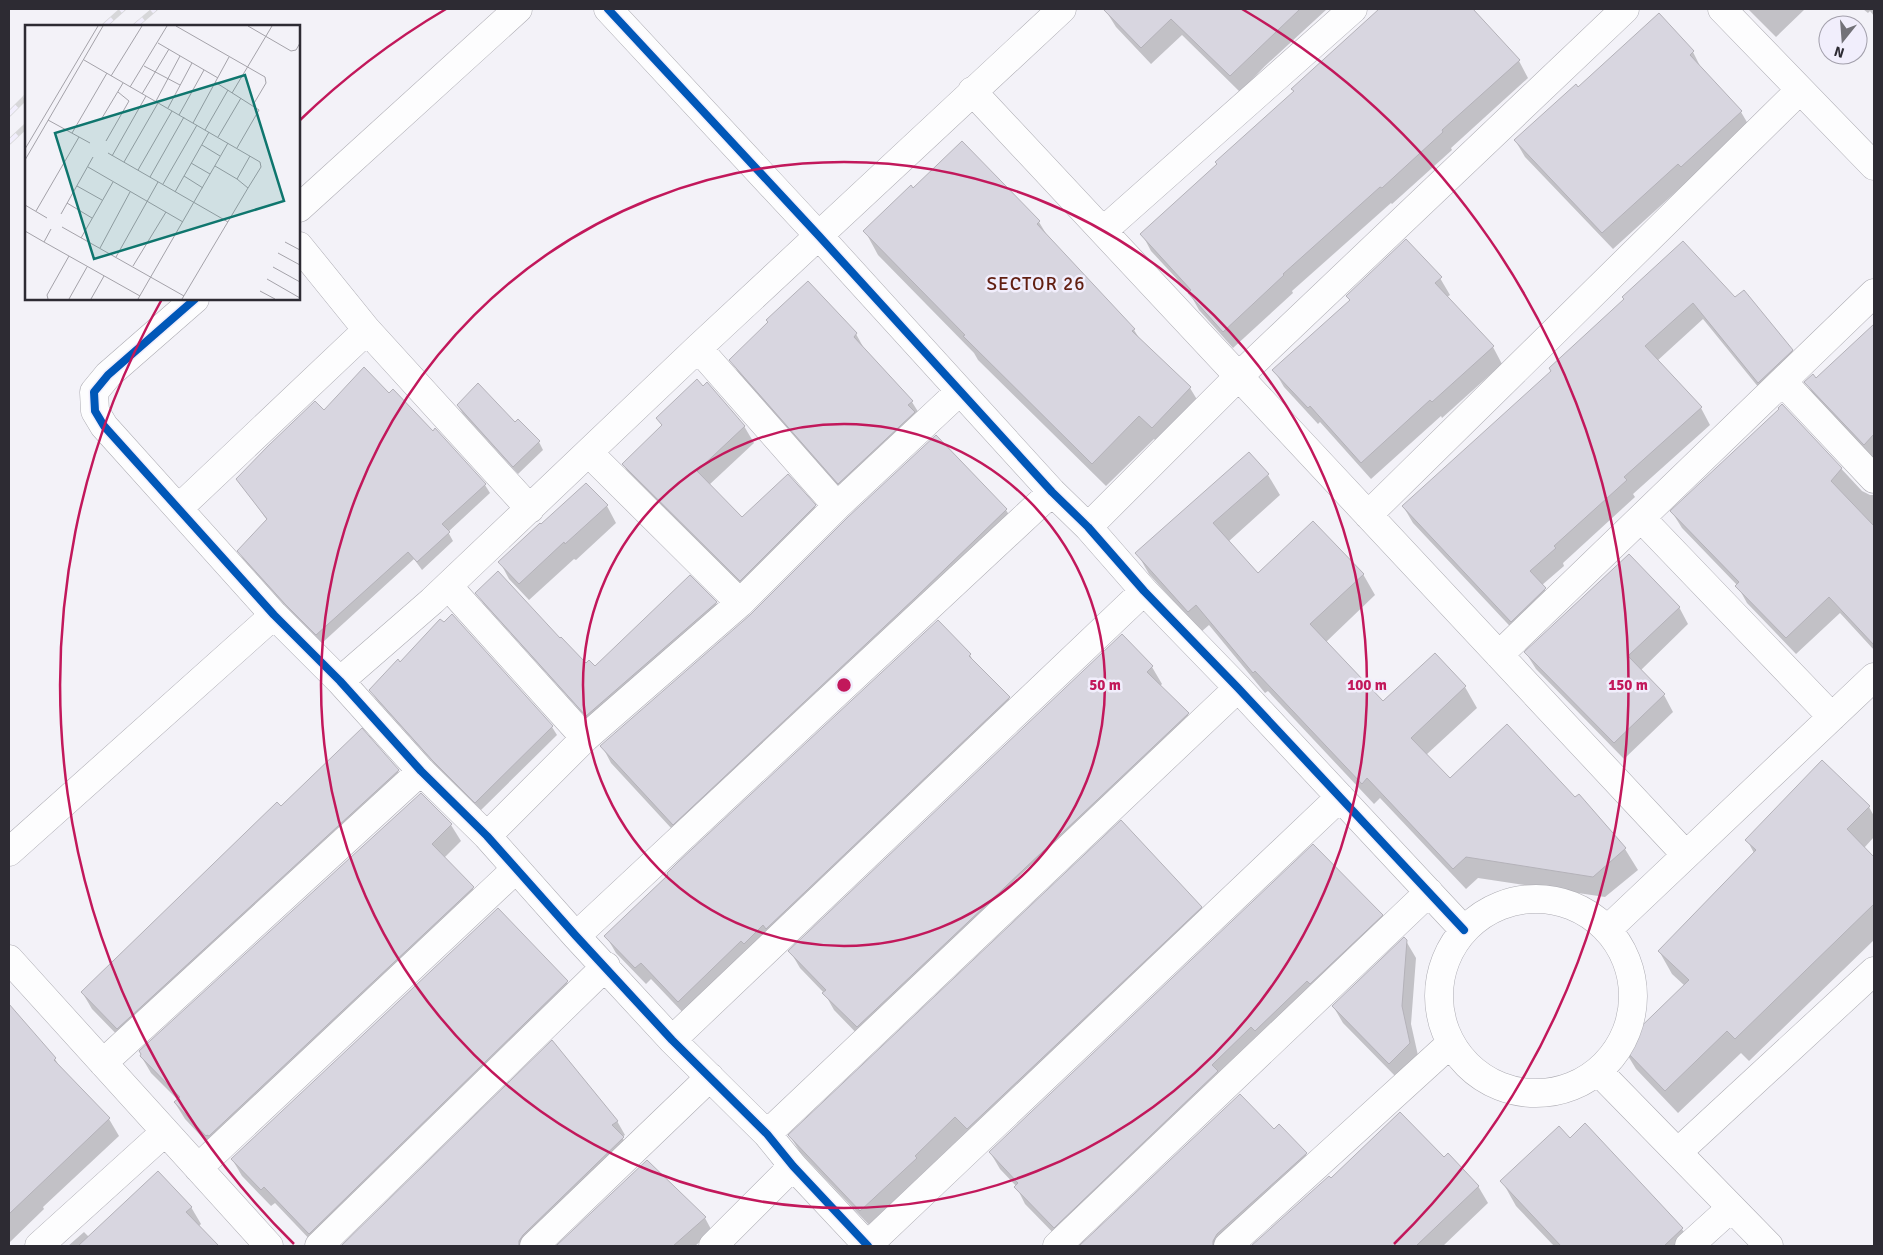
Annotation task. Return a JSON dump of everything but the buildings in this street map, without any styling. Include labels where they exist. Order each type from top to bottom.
[{"type":"street","points":[[300,207],[518,9]]},
{"type":"street","points":[[608,9],[1144,591],[1238,688],[1464,930]]},
{"type":"street","points":[[340,681],[448,586],[698,348],[1062,9]]},
{"type":"street","points":[[1103,231],[1353,9]]},
{"type":"street","points":[[1088,528],[1239,376],[1625,9]]},
{"type":"street","points":[[1722,9],[1874,166]]},
{"type":"street","points":[[1368,515],[1800,90]]},
{"type":"street","points":[[972,91],[1686,855]]},
{"type":"street","points":[[300,247],[367,330],[530,509]]},
{"type":"street","points":[[1499,655],[1874,293]]},
{"type":"street","points":[[194,300],[108,375],[94,392],[95,411],[104,426],[274,614],[340,681],[421,771],[487,836],[672,1040],[767,1134],[793,1166],[868,1246],[1340,797]]},
{"type":"street","points":[[179,508],[367,330]]},
{"type":"street","points":[[698,348],[838,506]]},
{"type":"street","points":[[1782,382],[1874,479]]},
{"type":"street","points":[[487,836],[585,738],[740,603],[838,506],[960,391]]},
{"type":"street","points":[[589,453],[740,603]]},
{"type":"street","points":[[576,936],[1052,492]]},
{"type":"street","points":[[1641,518],[1832,717]]},
{"type":"street","points":[[448,586],[585,738]]},
{"type":"street","points":[[672,1040],[1144,591]]},
{"type":"street","points":[[9,852],[274,614]]},
{"type":"street","points":[[1607,930],[1874,677]]},
{"type":"street","points":[[767,1134],[1238,688]]},
{"type":"street","points":[[103,1063],[421,771]]},
{"type":"street","points":[[198,1168],[516,869]]},
{"type":"street","points":[[1058,1246],[1429,892]]},
{"type":"street","points":[[1522,900],[1553,901],[1583,911],[1607,930],[1624,953],[1632,980],[1633,1008],[1625,1035],[1611,1059],[1598,1071],[1560,1091],[1528,1093],[1497,1086],[1470,1068],[1450,1044],[1440,1014],[1438,982],[1448,952],[1464,930],[1493,908],[1522,900]]},
{"type":"street","points":[[9,959],[269,1246]]},
{"type":"street","points":[[319,1246],[606,966]]},
{"type":"street","points":[[1678,1152],[1874,972]]},
{"type":"street","points":[[1228,1246],[1450,1044]]},
{"type":"street","points":[[1598,1071],[1769,1246]]},
{"type":"street","points":[[534,1246],[710,1077]]},
{"type":"street","points":[[39,1246],[165,1132]]},
{"type":"street","points":[[714,1246],[793,1166]]},
{"type":"street","points":[[1689,1246],[1731,1208]]},
{"type":"railway","points":[[105,25],[123,9]]},
{"type":"railway","points":[[136,25],[155,9]]},
{"type":"railway","points":[[9,114],[25,98]]},
{"type":"railway","points":[[9,142],[25,127]]},
{"type":"cycle path","points":[[608,9],[819,236],[1052,492],[1088,527],[1144,591],[1238,688],[1464,930]]},
{"type":"cycle path","points":[[194,300],[108,375],[94,392],[95,411],[104,426],[274,615],[340,681],[421,771],[487,836],[672,1040],[767,1134],[793,1166],[868,1246]]},
{"type":"district","name":"SECTOR 26","points":[[1036,284]]}]
